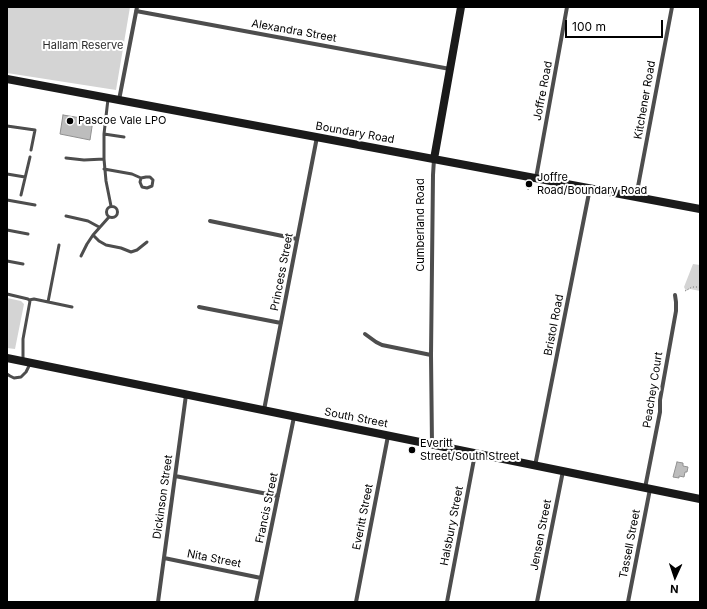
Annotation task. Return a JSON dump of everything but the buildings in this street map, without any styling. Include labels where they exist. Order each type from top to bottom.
[{"type":"main road","name":"Cumberland Road","points":[[434,158],[461,7]]},
{"type":"main road","name":"Boundary Road","points":[[7,79],[700,209]]},
{"type":"main road","name":"South Street","points":[[7,358],[700,499]]},
{"type":"street","name":"Joffre Road","points":[[536,178],[567,7]]},
{"type":"street","name":"Kitchener Road","points":[[636,197],[672,7]]},
{"type":"street","name":"Alexandra Street","points":[[136,9],[450,68]]},
{"type":"street","points":[[119,100],[136,9]]},
{"type":"street","name":"Princess Street","points":[[264,410],[317,137]]},
{"type":"street","name":"Cumberland Road","points":[[432,445],[432,176],[434,158]]},
{"type":"street","name":"Bristol Road","points":[[535,466],[590,188]]},
{"type":"street","points":[[210,221],[297,239]]},
{"type":"street","name":"Peachey Court","points":[[647,489],[660,412],[660,400],[676,311],[675,295]]},
{"type":"street","points":[[199,307],[281,323]]},
{"type":"street","points":[[365,334],[382,345],[431,355]]},
{"type":"street","name":"Dickinson Street","points":[[158,602],[186,395]]},
{"type":"street","name":"Francis Street","points":[[256,602],[294,417]]},
{"type":"street","name":"Everitt Street","points":[[356,602],[388,436]]},
{"type":"street","name":"Halsbury Street","points":[[447,602],[475,454]]},
{"type":"street","name":"Jensen Street","points":[[537,602],[562,472]]},
{"type":"street","points":[[175,476],[278,496]]},
{"type":"street","name":"Tassell Street","points":[[628,602],[647,489]]},
{"type":"street","name":"Nita Street","points":[[164,558],[261,578]]},
{"type":"lane","points":[[108,97],[104,134],[104,169],[111,206]]},
{"type":"lane","points":[[7,126],[35,130],[31,150]]},
{"type":"lane","points":[[104,134],[124,138]]},
{"type":"lane","points":[[21,195],[30,157]]},
{"type":"lane","points":[[66,158],[84,160],[104,159]]},
{"type":"lane","points":[[104,169],[132,174],[141,178],[146,176],[152,178],[152,186],[147,188],[142,187],[140,182],[141,178]]},
{"type":"lane","points":[[7,174],[25,177]]},
{"type":"lane","points":[[7,200],[35,205]]},
{"type":"lane","points":[[109,217],[106,211],[111,206]]},
{"type":"lane","points":[[81,256],[92,235],[109,217],[114,217],[118,212],[116,207],[111,206]]},
{"type":"lane","points":[[66,216],[88,221],[99,227]]},
{"type":"lane","points":[[7,230],[28,234]]},
{"type":"lane","points":[[92,235],[106,245],[131,252],[137,250],[146,242]]},
{"type":"lane","points":[[48,302],[59,245]]},
{"type":"lane","points":[[7,261],[23,264]]},
{"type":"lane","points":[[7,294],[29,300],[34,299],[72,307]]},
{"type":"lane","points":[[7,374],[14,378],[21,377],[26,372],[27,362],[23,339],[30,303],[29,300]]},
{"type":"path","points":[[528,190],[529,184]]},
{"type":"path","points":[[685,291],[692,287],[700,287]]},
{"type":"green space","name":"Hallam Reserve","points":[[7,7],[130,7],[116,90],[7,73]]},
{"type":"green space","points":[[693,264],[700,265],[700,291],[690,289],[686,291],[684,287]]},
{"type":"green space","points":[[7,298],[21,301],[24,304],[15,349],[7,348]]},
{"type":"place","name":"Pascoe Vale LPO","points":[[70,121]]},
{"type":"place","name":"Joffre Road/Boundary Road","points":[[529,184]]},
{"type":"place","name":"Everitt Street/South Street","points":[[412,450]]}]
